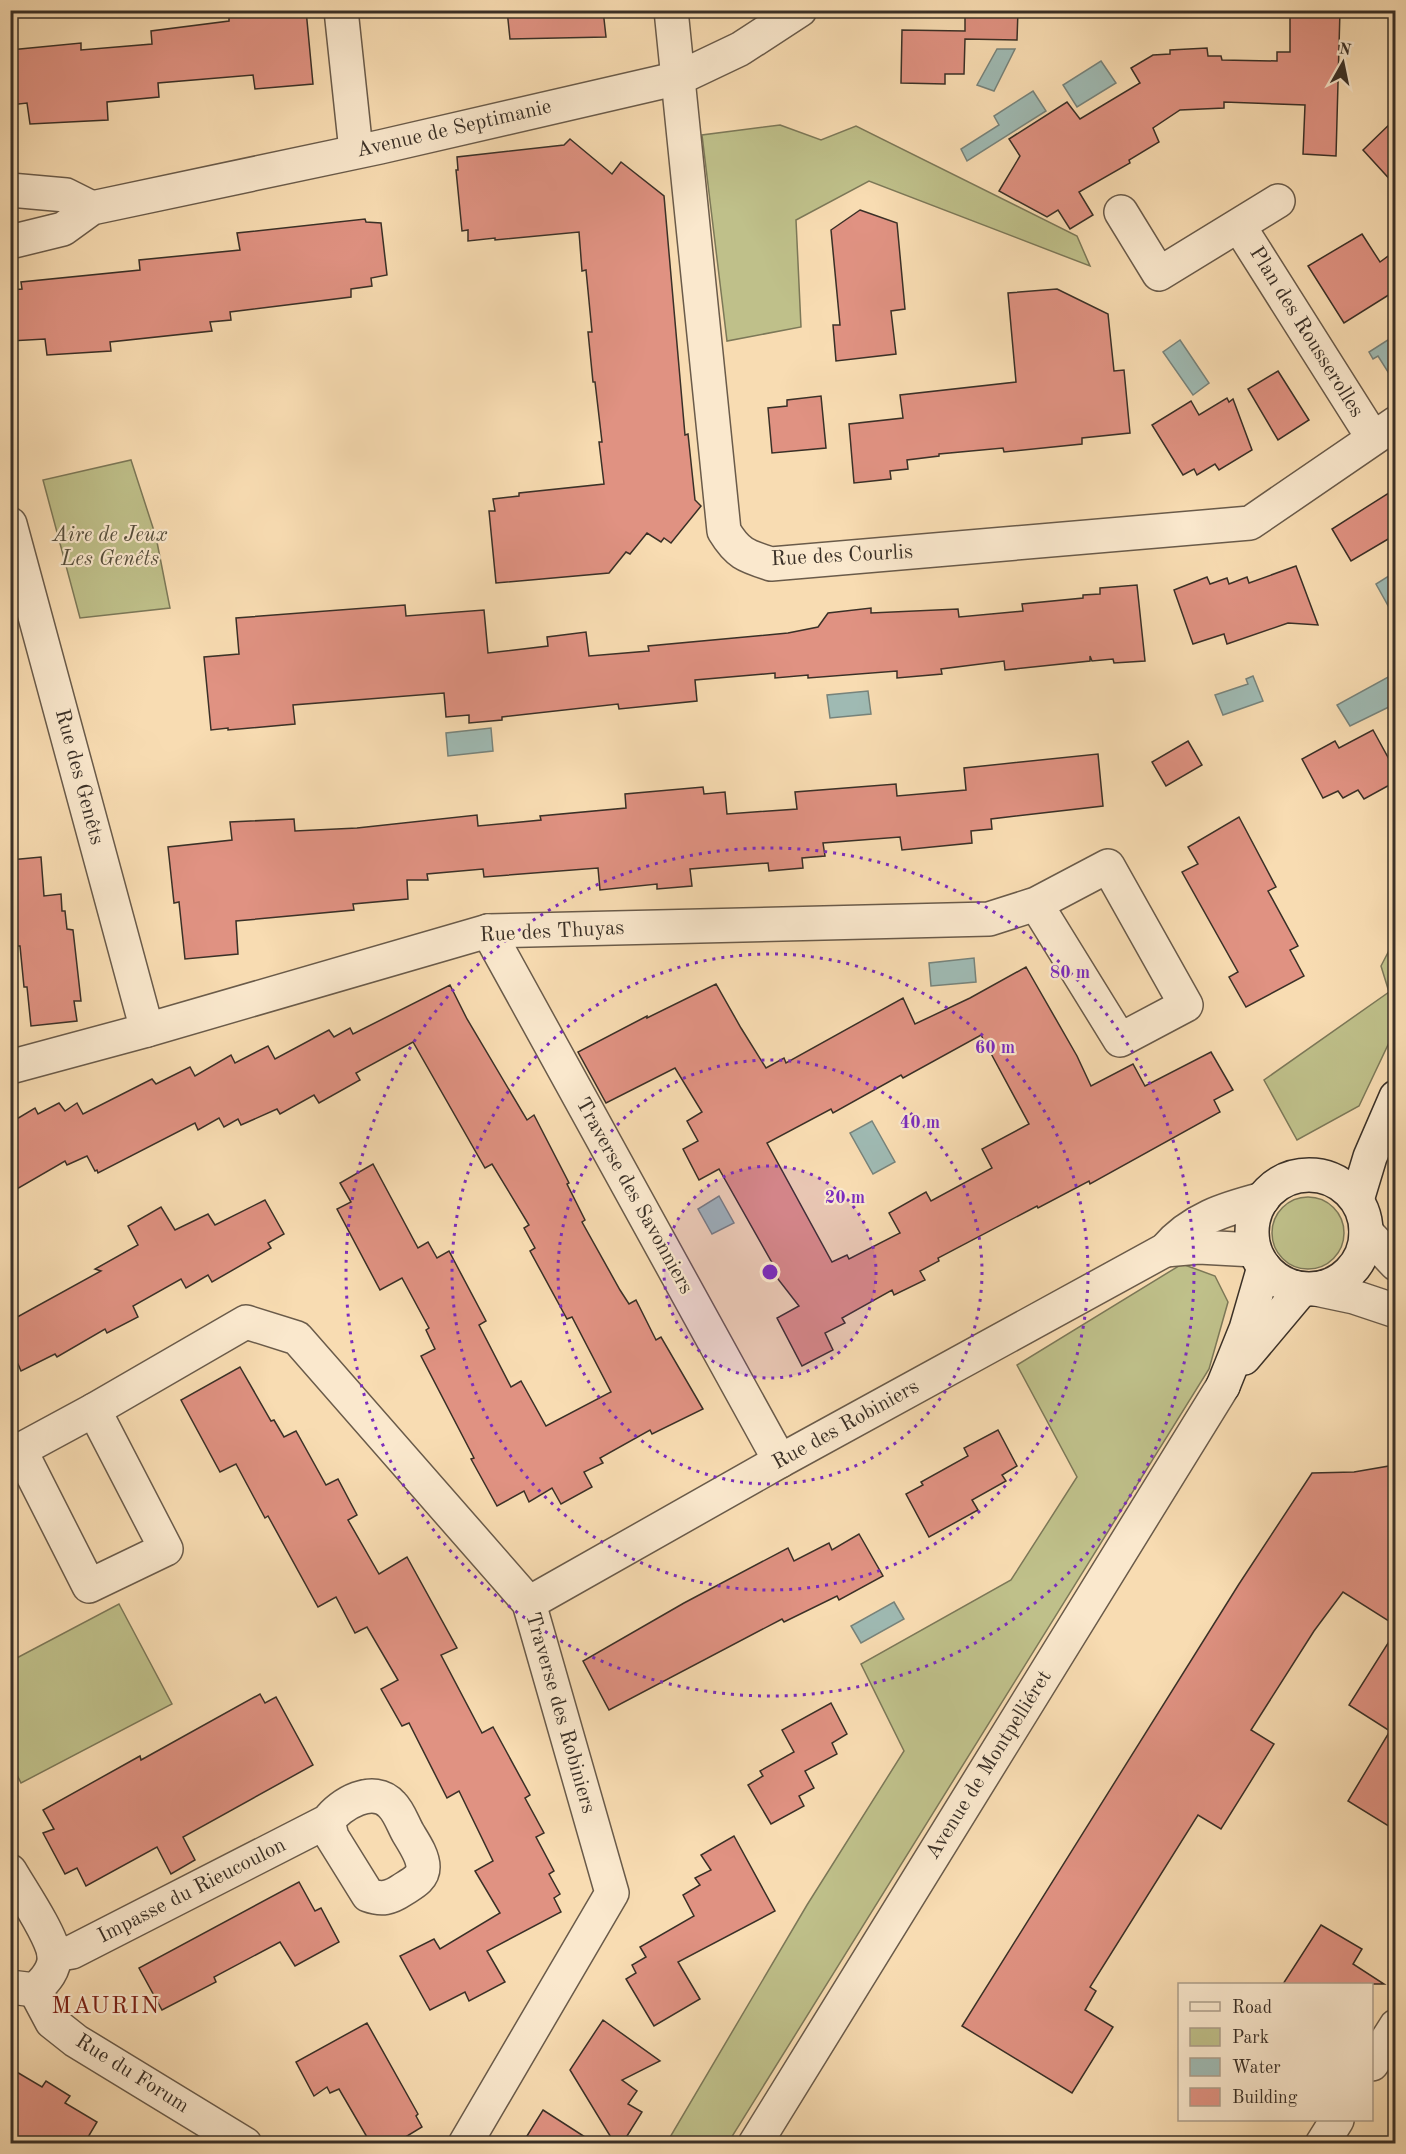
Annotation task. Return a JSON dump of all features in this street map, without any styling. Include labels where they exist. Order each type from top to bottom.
[{"type":"street","points":[[341,10],[356,151]]},
{"type":"street","name":"Rue des Courlis","points":[[671,10],[724,531],[734,547],[749,557],[771,564],[1250,523],[1384,431]]},
{"type":"street","name":"Avenue de Septimanie","points":[[10,242],[63,229],[92,208],[679,78],[740,49],[800,10]]},
{"type":"street","points":[[10,190],[66,195],[92,208]]},
{"type":"street","name":"Plan des Rousserolles","points":[[1121,212],[1159,274],[1278,201]]},
{"type":"street","name":"Plan des Rousserolles","points":[[1239,226],[1384,431]]},
{"type":"street","name":"Rue des Genêts","points":[[10,524],[147,1030]]},
{"type":"street","name":"Rue des Thuyas","points":[[10,1067],[147,1030],[488,931],[988,919],[1036,904],[1108,866],[1186,1005],[1120,1040],[1036,904]]},
{"type":"street","name":"Traverse des Savonniers","points":[[488,931],[780,1461]]},
{"type":"street","points":[[1324,1177],[1363,1143],[1391,1106]]},
{"type":"street","points":[[1357,1200],[1370,1157],[1391,1106]]},
{"type":"street","points":[[1309,1289],[1346,1276],[1357,1264],[1364,1248],[1366,1232],[1364,1216],[1357,1200],[1348,1190],[1324,1177],[1306,1175],[1290,1178],[1274,1187],[1263,1198],[1254,1215],[1252,1232],[1259,1258],[1274,1278],[1287,1285],[1309,1289],[1354,1297],[1395,1311]]},
{"type":"street","name":"Rue des Robiniers","points":[[529,1604],[780,1461],[1165,1250],[1179,1234],[1222,1210],[1263,1198]]},
{"type":"street","points":[[1366,1232],[1395,1264]]},
{"type":"street","name":"Rue des Robiniers","points":[[1165,1250],[1198,1247],[1259,1258]]},
{"type":"street","name":"Avenue de Montpelliéret","points":[[1223,1386],[1246,1329],[1259,1258]]},
{"type":"street","name":"Avenue de Montpelliéret","points":[[755,2144],[1223,1386],[1260,1336],[1309,1289]]},
{"type":"street","name":"Traverse des Robiniers","points":[[94,1410],[166,1549],[89,1586],[20,1450],[246,1322],[297,1338],[529,1604],[612,1893],[465,2144]]},
{"type":"street","name":"Impasse du Rieucoulon","points":[[54,1955],[72,1952],[328,1821]]},
{"type":"street","points":[[10,1871],[48,1937],[54,1955],[51,1972],[45,1982],[23,1989]]},
{"type":"street","name":"Rue du Forum","points":[[23,1989],[52,2022],[76,2040],[244,2143]]},
{"type":"street","points":[[1373,2061],[1395,2026]]},
{"type":"street","points":[[1322,2144],[1336,2121]]},
{"type":"green space","points":[[780,125],[821,140],[856,126],[1077,236],[1090,266],[869,181],[796,220],[801,327],[727,341],[702,135]]},
{"type":"green space","name":"Aire de Jeux Les Genêts","points":[[131,460],[156,537],[170,608],[80,618],[43,480]]},
{"type":"green space","points":[[1395,939],[1395,1030],[1359,1106],[1297,1140],[1264,1080],[1389,992],[1381,966]]},
{"type":"green space","points":[[1308,1197],[1328,1203],[1338,1213],[1344,1233],[1338,1253],[1328,1263],[1308,1269],[1288,1263],[1278,1253],[1272,1233],[1278,1213],[1288,1203]]},
{"type":"green space","points":[[1182,1264],[1215,1276],[1228,1302],[1209,1369],[728,2143],[666,2144],[807,1905],[904,1751],[861,1664],[1011,1580],[1077,1477],[1017,1365]]},
{"type":"green space","points":[[119,1604],[172,1704],[21,1783],[11,1763],[11,1661]]},
{"type":"water","points":[[997,49],[1015,49],[994,91],[977,85]]},
{"type":"water","points":[[1101,61],[1116,83],[1077,107],[1063,85]]},
{"type":"water","points":[[1033,91],[1046,111],[967,161],[961,149],[999,125],[994,116]]},
{"type":"water","points":[[1394,336],[1396,339],[1395,383],[1378,356],[1373,359],[1369,352]]},
{"type":"water","points":[[1180,340],[1209,383],[1193,395],[1163,352]]},
{"type":"water","points":[[1395,572],[1395,618],[1376,584]]},
{"type":"water","points":[[1253,676],[1263,701],[1223,715],[1215,695],[1248,684],[1246,679]]},
{"type":"water","points":[[1390,676],[1395,688],[1395,704],[1350,726],[1337,705]]},
{"type":"water","points":[[868,691],[871,714],[830,718],[827,695]]},
{"type":"water","points":[[491,728],[493,751],[448,756],[446,733]]},
{"type":"water","points":[[974,958],[976,982],[931,986],[929,963]]},
{"type":"water","points":[[872,1121],[895,1162],[873,1174],[850,1133]]},
{"type":"water","points":[[719,1196],[734,1223],[712,1234],[698,1209]]},
{"type":"water","points":[[894,1602],[904,1619],[861,1643],[851,1626]]},
{"type":"building","points":[[282,10],[306,10],[313,84],[255,89],[253,75],[158,83],[159,97],[107,102],[108,120],[30,124],[27,103],[10,105],[10,50],[81,43],[81,50],[152,44],[151,31],[229,21],[229,16]]},
{"type":"building","points":[[507,10],[603,10],[606,37],[510,39]]},
{"type":"building","points":[[965,10],[1018,10],[1017,40],[965,39],[964,74],[945,74],[945,84],[901,83],[902,30],[965,31]]},
{"type":"building","points":[[1290,10],[1340,10],[1336,156],[1303,154],[1305,105],[1224,102],[1224,108],[1180,110],[1153,128],[1159,142],[1129,160],[1130,163],[1079,192],[1093,215],[1070,229],[1058,210],[1047,217],[999,191],[1020,156],[1009,139],[1067,102],[1080,119],[1140,83],[1131,68],[1153,55],[1170,54],[1170,50],[1207,48],[1208,56],[1221,56],[1222,60],[1277,61],[1277,52],[1290,52]]},
{"type":"building","points":[[1395,119],[1395,185],[1363,150]]},
{"type":"building","points":[[570,139],[612,174],[621,162],[664,196],[685,435],[688,434],[695,500],[701,506],[671,543],[664,538],[661,542],[647,533],[630,554],[626,552],[609,573],[496,583],[489,511],[495,511],[493,499],[519,496],[519,493],[604,484],[599,442],[602,442],[588,332],[592,332],[586,270],[582,271],[579,232],[468,241],[468,230],[462,231],[456,170],[458,170],[457,157],[564,145]]},
{"type":"building","points":[[860,210],[897,223],[905,309],[891,311],[896,354],[836,361],[833,325],[840,325],[831,230]]},
{"type":"building","points":[[365,219],[366,222],[381,223],[387,275],[371,278],[372,286],[351,289],[351,297],[230,312],[231,320],[210,322],[212,331],[110,342],[111,351],[47,355],[45,339],[10,341],[10,290],[22,289],[21,282],[140,270],[139,260],[240,250],[237,233]]},
{"type":"building","points":[[1362,234],[1380,262],[1395,251],[1395,291],[1344,323],[1308,266]]},
{"type":"building","points":[[1057,289],[1108,314],[1114,371],[1124,370],[1130,433],[1082,438],[1082,444],[1004,452],[1003,448],[939,454],[939,456],[907,460],[908,469],[890,471],[891,479],[854,483],[849,424],[903,418],[900,395],[1016,382],[1008,293]]},
{"type":"building","points":[[1278,371],[1309,420],[1278,440],[1248,389]]},
{"type":"building","points":[[821,396],[826,448],[772,453],[768,408],[787,406],[787,400]]},
{"type":"building","points":[[1227,398],[1229,402],[1233,399],[1252,450],[1219,470],[1215,464],[1197,475],[1194,469],[1183,475],[1152,425],[1191,401],[1199,415]]},
{"type":"building","points":[[1395,489],[1395,535],[1351,561],[1332,529]]},
{"type":"building","points":[[1296,566],[1318,625],[1288,623],[1227,644],[1224,634],[1193,644],[1174,590],[1207,577],[1210,584],[1227,578],[1229,584],[1247,577],[1249,583]]},
{"type":"building","points":[[1137,585],[1145,661],[1114,663],[1113,659],[1092,661],[1090,656],[1090,661],[1005,670],[1004,661],[941,669],[942,674],[897,678],[897,671],[808,678],[808,675],[775,678],[775,673],[695,680],[697,701],[619,709],[618,704],[469,723],[469,715],[446,717],[444,693],[293,705],[295,724],[211,730],[204,657],[239,654],[236,618],[405,605],[406,616],[484,610],[488,653],[548,646],[547,637],[586,632],[589,656],[649,651],[648,646],[788,633],[818,627],[828,613],[871,608],[871,613],[958,609],[959,617],[1023,611],[1022,604],[1083,598],[1083,595],[1100,594],[1100,588]]},
{"type":"building","points":[[1373,730],[1395,770],[1395,782],[1364,799],[1358,790],[1343,798],[1338,791],[1323,798],[1302,759],[1335,741],[1339,748]]},
{"type":"building","points":[[1188,741],[1202,765],[1166,786],[1152,762]]},
{"type":"building","points":[[1098,754],[1103,806],[991,819],[992,829],[971,831],[972,843],[902,850],[900,837],[823,843],[825,856],[802,858],[803,868],[769,871],[768,863],[690,869],[692,886],[657,889],[657,884],[600,890],[598,868],[484,877],[483,869],[427,874],[428,880],[407,880],[408,899],[353,904],[354,910],[236,921],[238,954],[185,959],[179,902],[174,903],[168,847],[232,840],[230,822],[294,819],[295,831],[357,828],[477,815],[478,826],[541,820],[540,816],[626,808],[625,794],[703,787],[704,794],[725,792],[727,814],[797,809],[795,792],[896,784],[897,796],[966,790],[964,768]]},
{"type":"building","points":[[1239,817],[1276,887],[1268,891],[1298,946],[1290,950],[1304,976],[1246,1007],[1229,977],[1238,972],[1182,872],[1198,864],[1188,847]]},
{"type":"building","points":[[41,857],[44,896],[61,894],[62,911],[65,911],[67,929],[73,930],[81,1001],[74,1001],[77,1021],[31,1026],[20,946],[10,946],[10,860]]},
{"type":"building","points":[[1026,967],[1077,1056],[1091,1086],[1133,1064],[1145,1086],[1211,1052],[1233,1090],[1214,1100],[1220,1112],[1090,1184],[1089,1181],[1038,1208],[1037,1206],[938,1258],[939,1261],[920,1271],[925,1280],[894,1295],[892,1290],[842,1318],[845,1323],[825,1333],[833,1350],[802,1366],[777,1318],[799,1306],[771,1270],[775,1268],[719,1169],[699,1180],[683,1149],[698,1141],[687,1121],[702,1112],[675,1068],[606,1103],[578,1052],[716,984],[766,1068],[784,1058],[786,1063],[903,998],[915,1024],[970,998]],"holes":[[[981,1035],[1029,1124],[982,1149],[992,1168],[931,1201],[926,1192],[889,1213],[900,1233],[849,1259],[847,1255],[832,1262],[767,1143],[831,1109],[833,1113],[901,1075],[903,1078]]]},
{"type":"building","points":[[450,985],[467,1019],[527,1120],[534,1115],[569,1183],[567,1184],[585,1220],[582,1222],[620,1290],[629,1304],[636,1300],[656,1340],[661,1337],[703,1409],[652,1434],[650,1430],[600,1458],[603,1463],[584,1472],[592,1487],[561,1504],[552,1488],[529,1502],[524,1491],[497,1506],[471,1459],[474,1458],[421,1356],[435,1349],[426,1330],[429,1328],[402,1278],[380,1290],[337,1209],[351,1202],[340,1183],[373,1164],[418,1248],[428,1242],[437,1258],[449,1251],[486,1321],[479,1325],[511,1387],[521,1381],[546,1426],[611,1392],[572,1317],[567,1319],[530,1251],[535,1248],[524,1228],[529,1225],[492,1164],[485,1168],[413,1042],[356,1073],[360,1080],[319,1103],[314,1095],[280,1114],[277,1109],[241,1125],[238,1119],[224,1127],[219,1118],[198,1130],[195,1123],[98,1173],[87,1156],[67,1165],[65,1161],[10,1193],[10,1123],[35,1108],[38,1114],[59,1103],[65,1111],[77,1103],[83,1114],[152,1079],[156,1084],[190,1067],[195,1076],[231,1055],[235,1063],[268,1046],[275,1059],[329,1030],[334,1037],[350,1028],[353,1034]]},
{"type":"building","points":[[265,1200],[284,1234],[268,1243],[271,1248],[212,1282],[208,1275],[186,1288],[181,1279],[133,1306],[138,1317],[107,1333],[105,1329],[57,1357],[55,1354],[21,1371],[18,1364],[10,1369],[10,1321],[101,1271],[95,1269],[138,1245],[128,1226],[161,1207],[175,1230],[208,1214],[215,1225]]},
{"type":"building","points":[[240,1367],[271,1421],[274,1420],[284,1437],[296,1431],[326,1485],[338,1479],[357,1515],[348,1520],[379,1574],[407,1557],[457,1648],[441,1655],[482,1733],[493,1727],[530,1795],[525,1798],[544,1833],[536,1837],[554,1871],[549,1874],[560,1894],[554,1898],[561,1912],[487,1951],[505,1982],[469,2001],[465,1992],[430,2010],[400,1956],[434,1939],[440,1949],[500,1913],[475,1871],[493,1861],[459,1791],[447,1798],[409,1723],[402,1726],[381,1689],[398,1680],[367,1627],[355,1633],[336,1597],[318,1607],[268,1516],[265,1518],[236,1464],[220,1472],[181,1400]]},
{"type":"building","points":[[998,1430],[1017,1466],[1002,1475],[1006,1481],[972,1500],[978,1510],[929,1537],[906,1494],[923,1485],[921,1482],[968,1456],[964,1448]]},
{"type":"building","points":[[1395,1465],[1395,1625],[1343,1592],[1314,1631],[1251,1730],[1274,1744],[1221,1829],[1198,1815],[1090,1987],[1096,1991],[1085,2010],[1113,2027],[1072,2093],[962,2026],[1239,1584],[1312,1473],[1354,1472]]},
{"type":"building","points":[[859,1534],[883,1576],[839,1600],[837,1596],[784,1622],[782,1619],[609,1710],[583,1661],[684,1603],[788,1548],[794,1561],[829,1543],[832,1550]]},
{"type":"building","points":[[1395,1632],[1395,1830],[1348,1801],[1390,1731],[1349,1705]]},
{"type":"building","points":[[260,1694],[265,1703],[276,1697],[313,1765],[183,1837],[195,1860],[171,1874],[157,1847],[86,1886],[77,1868],[65,1874],[43,1833],[54,1829],[43,1810],[140,1756],[141,1760]]},
{"type":"building","points":[[831,1703],[847,1734],[832,1743],[837,1754],[805,1771],[814,1788],[799,1796],[804,1806],[771,1824],[748,1785],[763,1776],[760,1771],[794,1752],[782,1730]]},
{"type":"building","points":[[734,1836],[775,1911],[678,1962],[700,1999],[654,2026],[626,1979],[636,1973],[632,1965],[646,1957],[640,1947],[694,1916],[683,1895],[700,1885],[695,1878],[711,1870],[701,1855]]},
{"type":"building","points":[[299,1882],[315,1911],[321,1908],[339,1942],[295,1966],[280,1942],[214,1977],[216,1982],[162,2010],[139,1968]]},
{"type":"building","points":[[1321,1925],[1362,1949],[1353,1964],[1384,1984],[1373,1983],[1284,1983]]},
{"type":"building","points":[[603,2020],[660,2061],[622,2080],[637,2091],[628,2104],[642,2112],[622,2144],[615,2144],[570,2070]]},
{"type":"building","points":[[367,2023],[418,2114],[416,2116],[422,2127],[394,2144],[371,2144],[339,2089],[330,2093],[327,2087],[314,2096],[296,2062]]},
{"type":"building","points":[[10,2068],[42,2087],[46,2081],[70,2096],[65,2103],[97,2122],[84,2144],[10,2144]]},
{"type":"building","points":[[543,2110],[596,2144],[522,2144]]},
{"type":"district","name":"MAURIN","points":[[106,2007]]}]
